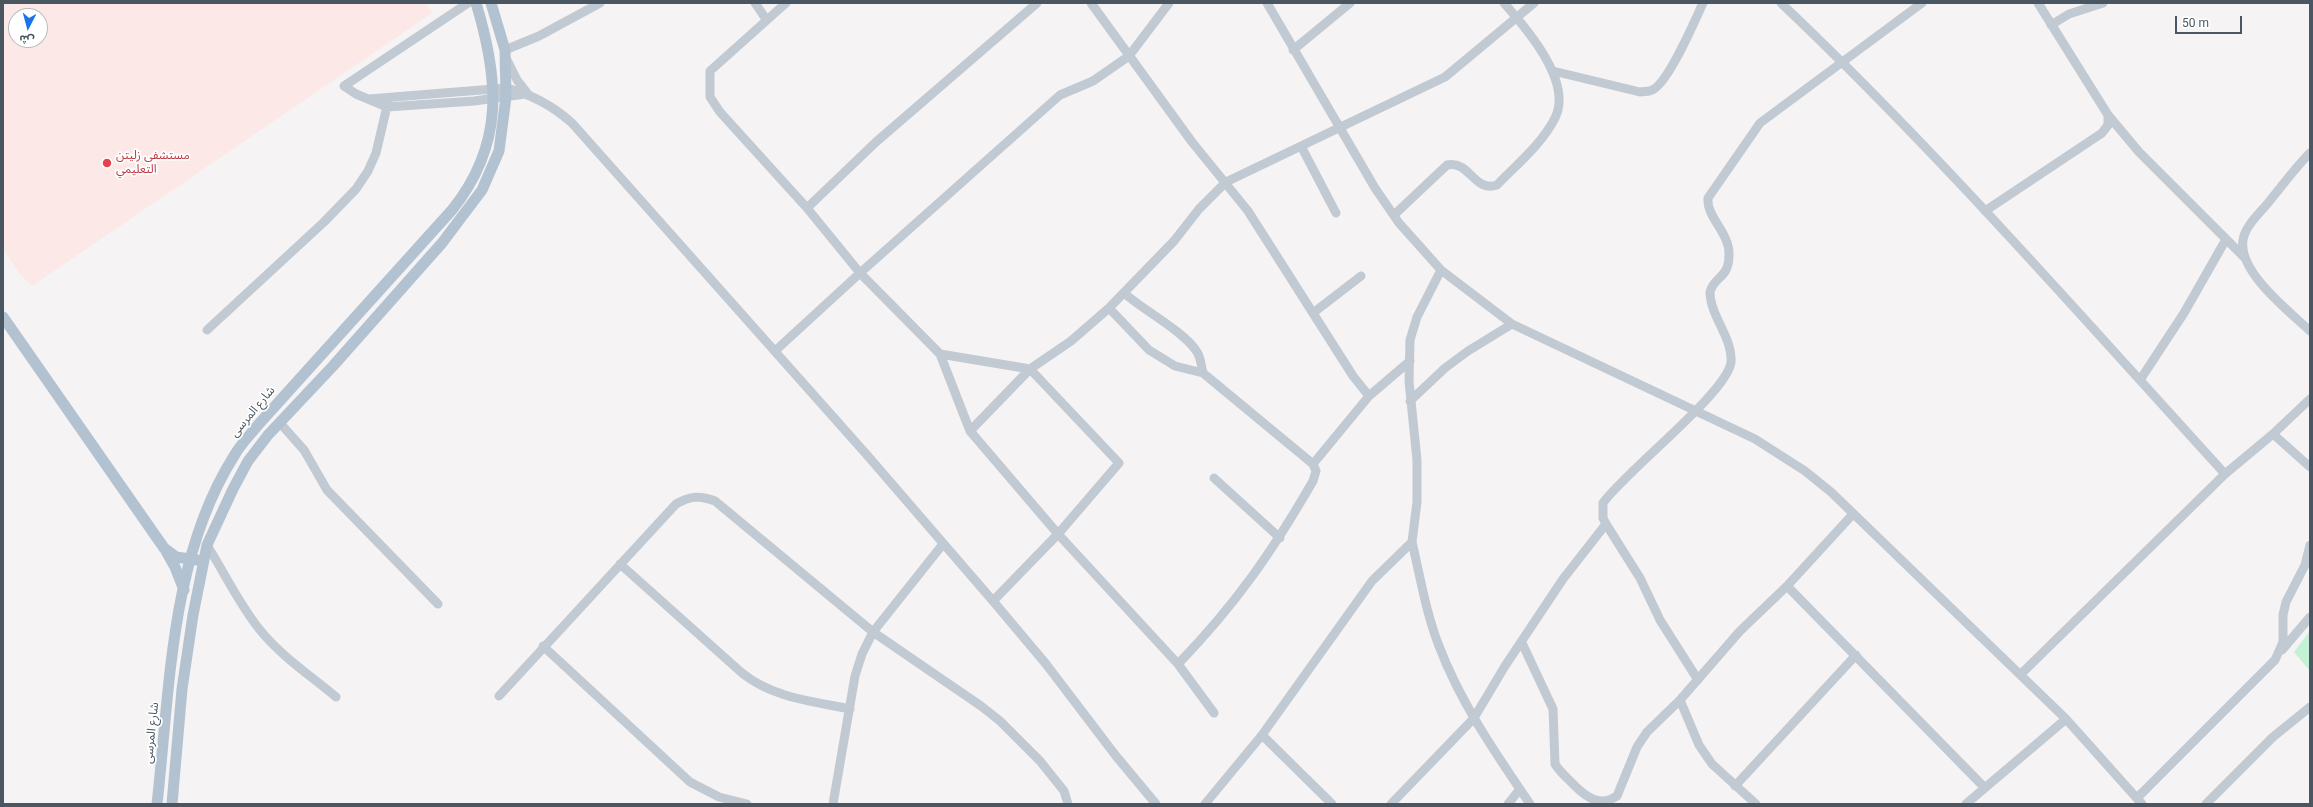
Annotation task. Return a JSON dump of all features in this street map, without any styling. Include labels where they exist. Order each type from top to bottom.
[{"type":"main road","name":"شارع المرسى","points":[[157,804],[175,628],[195,539],[218,485],[237,451],[315,360],[432,233],[462,198],[486,150],[493,93],[491,58],[476,3]]},
{"type":"main road","points":[[172,804],[182,689],[203,560],[207,545],[233,489],[248,462],[268,435],[437,248],[472,205],[482,190],[499,151],[506,92],[506,54],[491,3]]},
{"type":"main road","points":[[3,317],[162,547],[175,567],[184,591]]},
{"type":"main road","points":[[162,547],[176,553],[186,550],[195,539]]},
{"type":"main road","points":[[162,547],[176,557],[190,560],[203,560]]},
{"type":"street","points":[[468,3],[344,86],[356,94],[387,107],[474,101],[493,93]]},
{"type":"street","points":[[600,3],[506,54],[517,80],[528,94],[561,113],[583,133],[776,351],[1046,664],[1116,756],[1156,804]]},
{"type":"street","points":[[755,3],[766,19]]},
{"type":"street","points":[[786,3],[766,19],[710,71],[710,97],[720,112],[808,208],[860,273],[940,354],[970,431],[1058,534],[1178,664],[1214,713]]},
{"type":"street","points":[[808,208],[876,142],[1026,6],[1037,3]]},
{"type":"street","points":[[1091,3],[1192,142],[1248,211],[1313,313],[1369,396]]},
{"type":"street","points":[[776,351],[860,273],[1060,95],[1093,81],[1129,56],[1169,3]]},
{"type":"street","points":[[1267,3],[1338,128],[1394,215],[1441,270],[1512,324],[1697,410],[1755,439],[1780,454],[1815,480],[1854,514],[2021,674],[2066,719],[2139,801],[2275,660],[2310,617]]},
{"type":"street","points":[[1293,50],[1350,3]]},
{"type":"street","points":[[1394,215],[1447,165],[1453,164],[1463,167],[1483,187],[1489,188],[1497,185],[1539,140],[1555,118],[1559,105],[1558,85],[1553,71],[1517,17],[1504,3]]},
{"type":"street","points":[[970,431],[1030,369],[1071,341],[1109,308],[1174,241],[1199,209],[1226,182],[1445,77],[1534,3]]},
{"type":"street","points":[[1553,71],[1640,92],[1653,90],[1663,81],[1674,63],[1703,3]]},
{"type":"street","points":[[1782,3],[1843,62],[1985,211],[2225,474]]},
{"type":"street","points":[[1698,680],[1660,620],[1640,578],[1606,524],[1602,511],[1607,499],[1648,455],[1697,410],[1729,370],[1731,362],[1730,352],[1710,292],[1711,286],[1725,274],[1730,254],[1726,236],[1709,209],[1708,198],[1760,122],[1922,3]]},
{"type":"street","points":[[2038,3],[2108,115],[2139,152],[2225,241],[2244,258],[2260,282],[2310,331]]},
{"type":"street","points":[[2051,25],[2069,14],[2103,3]]},
{"type":"street","points":[[369,99],[389,96],[506,92],[528,94]]},
{"type":"street","points":[[207,330],[324,222],[356,189],[366,175],[374,158],[389,96]]},
{"type":"street","points":[[1985,211],[2102,133],[2108,125],[2108,115]]},
{"type":"street","points":[[1301,146],[1336,213]]},
{"type":"street","points":[[2244,258],[2243,241],[2250,226],[2310,153]]},
{"type":"street","points":[[2140,380],[2184,313],[2225,241]]},
{"type":"street","points":[[1441,270],[1417,317],[1410,340],[1410,401],[1416,460],[1417,495],[1412,542],[1439,645],[1474,718],[1530,804]]},
{"type":"street","points":[[1313,313],[1361,276]]},
{"type":"street","points":[[1124,292],[1148,313],[1186,338],[1197,351],[1203,373]]},
{"type":"street","points":[[1109,308],[1149,350],[1165,361],[1187,370],[1203,373],[1313,464],[1316,471],[1313,481],[1280,538],[1227,611],[1178,664]]},
{"type":"street","points":[[1410,401],[1445,368],[1468,351],[1512,324]]},
{"type":"street","points":[[940,354],[1030,369],[1119,463],[1058,534],[993,601]]},
{"type":"street","points":[[1313,464],[1369,396],[1410,361]]},
{"type":"street","points":[[2021,674],[2225,474],[2273,434],[2310,399]]},
{"type":"street","points":[[280,423],[304,450],[327,490],[438,604]]},
{"type":"street","points":[[2273,434],[2310,466]]},
{"type":"street","points":[[1214,478],[1280,538]]},
{"type":"street","points":[[499,696],[543,646],[676,504],[690,498],[706,497],[715,501],[873,632],[981,706],[1000,721],[1040,761],[1064,791],[1068,804]]},
{"type":"street","points":[[1522,643],[1554,710],[1556,734],[1555,764],[1588,798],[1603,803],[1617,796],[1637,747],[1644,737],[1680,700],[1740,631],[1787,586],[1854,514]]},
{"type":"street","points":[[1391,804],[1474,718],[1505,666],[1522,643],[1563,579],[1606,524]]},
{"type":"street","points":[[1205,804],[1262,735],[1372,581],[1412,542]]},
{"type":"street","points":[[833,804],[858,665],[873,632],[943,544]]},
{"type":"street","points":[[207,545],[233,592],[261,631],[284,654],[336,697]]},
{"type":"street","points":[[2281,651],[2286,602],[2305,565],[2310,545]]},
{"type":"street","points":[[620,564],[742,674],[757,684],[788,697],[850,709]]},
{"type":"street","points":[[1787,586],[1984,787]]},
{"type":"street","points":[[543,646],[690,782],[709,793],[731,802],[747,804]]},
{"type":"street","points":[[1735,786],[1856,655]]},
{"type":"street","points":[[1680,700],[1699,745],[1712,764],[1756,804]]},
{"type":"street","points":[[2206,804],[2274,737],[2310,707]]},
{"type":"street","points":[[1966,804],[1984,787],[2066,719]]},
{"type":"street","points":[[1262,735],[1332,804]]},
{"type":"street","points":[[1508,804],[1520,789]]},
{"type":"shaded area","name":"مستشفى زليتن التعليمي","points":[[3,3],[426,3],[432,13],[32,286],[19,273],[3,248]]},
{"type":"green space","points":[[2310,631],[2310,671],[2294,652]]},
{"type":"place","name":"مستشفى زليتن التعليمي","points":[[107,163]]}]
